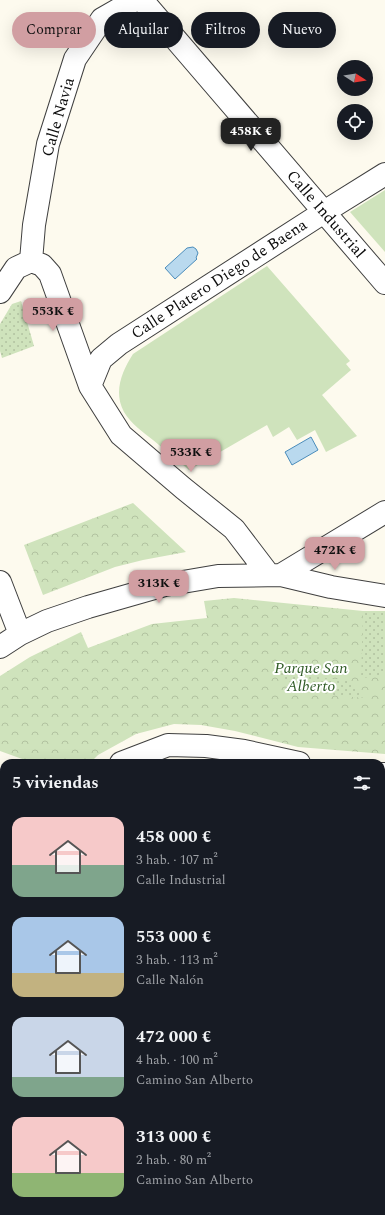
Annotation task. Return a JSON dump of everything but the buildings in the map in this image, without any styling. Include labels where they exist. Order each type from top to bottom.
[{"type":"street","name":"Calle Navia","points":[[31,261],[34,225],[48,144],[76,59],[102,19],[135,0]]},
{"type":"street","name":"Calle Industrial","points":[[142,0],[385,283]]},
{"type":"street","name":"Calle Platero Diego de Baena","points":[[90,386],[101,359],[119,344],[385,174]]},
{"type":"street","points":[[0,292],[16,268],[31,261],[42,265],[50,274],[90,386],[121,435],[234,529],[275,575]]},
{"type":"street","points":[[275,575],[385,512]]},
{"type":"street","points":[[0,647],[20,634],[47,621],[88,607],[165,585],[218,576],[275,575],[331,587],[385,596]]},
{"type":"street","points":[[0,582],[20,634]]},
{"type":"street","points":[[131,759],[168,745],[206,746],[244,751],[281,759]]},
{"type":"green space","points":[[385,190],[385,252],[350,212]]},
{"type":"green space","points":[[267,266],[350,361],[346,364],[351,370],[322,395],[357,436],[326,452],[315,430],[297,440],[289,427],[273,437],[267,425],[189,470],[137,428],[124,412],[119,397],[119,389],[125,367],[133,354]]},
{"type":"green space","points":[[21,301],[34,346],[2,358],[0,351],[0,324],[12,304]]},
{"type":"green space","points":[[133,503],[186,552],[115,567],[43,595],[24,545]]},
{"type":"green space","name":"Parque San Alberto","points":[[234,598],[363,611],[385,611],[385,754],[298,747],[235,731],[201,725],[174,724],[136,734],[98,755],[94,759],[22,759],[0,751],[0,676],[30,657],[81,632],[88,648],[152,624],[207,618],[204,601]]},
{"type":"green space","points":[[363,611],[385,611],[385,676],[361,678]]},
{"type":"green space","points":[[282,669],[330,679],[349,679],[368,698],[332,695],[309,690],[287,680],[277,673]]},
{"type":"water","points":[[193,247],[198,253],[197,259],[175,279],[165,268],[187,248]]},
{"type":"water","points":[[311,437],[318,450],[292,465],[285,452]]}]
